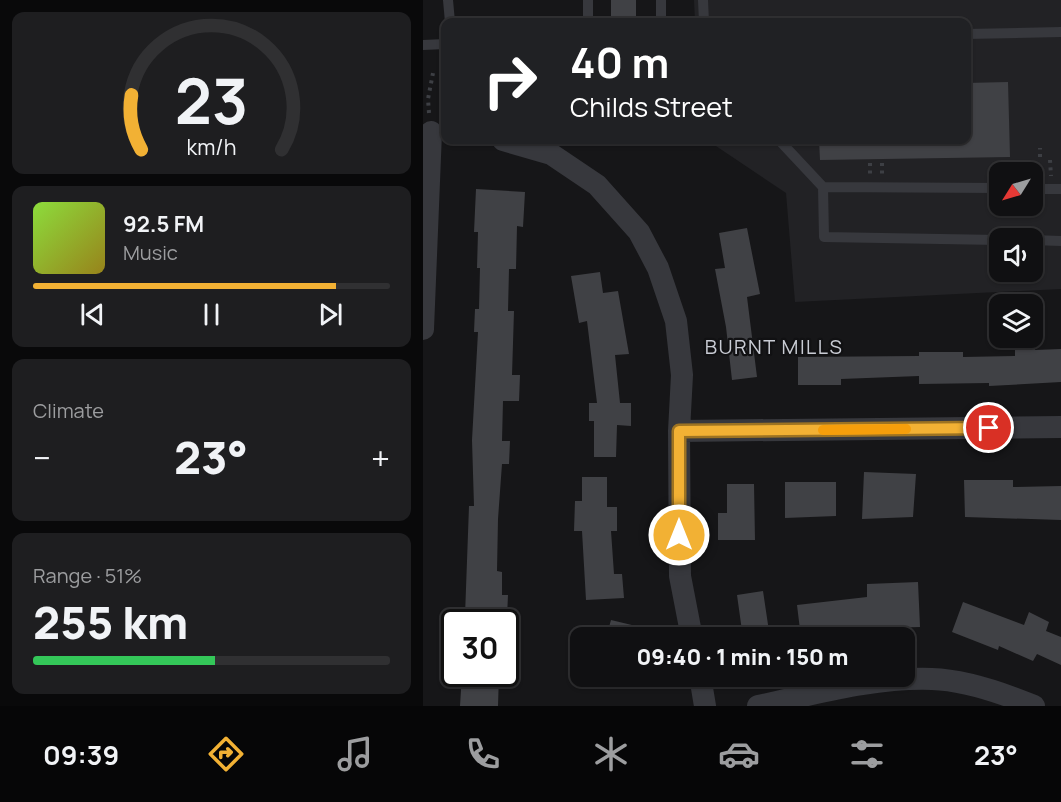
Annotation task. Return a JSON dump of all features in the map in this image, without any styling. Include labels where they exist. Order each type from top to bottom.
[{"type":"street","points":[[423,329],[433,132]]},
{"type":"street","points":[[517,144],[551,154],[597,185],[639,232],[658,268],[676,321],[682,375],[679,431],[680,576],[690,627]]},
{"type":"street","points":[[679,431],[1061,427]]},
{"type":"street","points":[[758,706],[861,683],[933,679],[1001,693],[1034,706]]},
{"type":"street","points":[[702,687],[705,706]]},
{"type":"lane","points":[[448,0],[450,18]]},
{"type":"lane","points":[[588,0],[588,18]]},
{"type":"lane","points":[[661,0],[661,18]]},
{"type":"lane","points":[[703,0],[704,18]]},
{"type":"lane","points":[[971,34],[1061,32]]},
{"type":"lane","points":[[423,45],[441,44]]},
{"type":"lane","points":[[783,144],[823,187],[824,237],[989,240]]},
{"type":"lane","points":[[823,187],[989,188]]},
{"type":"lane","points":[[1043,189],[1061,189]]},
{"type":"lane","points":[[1043,240],[1061,241]]},
{"type":"path","points":[[433,73],[428,99],[433,132]]},
{"type":"path","points":[[1040,148],[1040,157]]},
{"type":"shaded area","points":[[694,0],[1061,0],[1061,289],[795,302],[786,193],[713,144],[971,144],[971,18],[695,18]]},
{"type":"building","points":[[611,0],[636,0],[636,18],[611,18]]},
{"type":"building","points":[[1008,82],[1010,157],[820,160],[819,144],[971,144],[971,83]]},
{"type":"building","points":[[476,189],[525,192],[523,227],[517,226],[516,269],[509,269],[508,311],[514,311],[512,375],[520,375],[519,401],[503,401],[502,441],[510,441],[509,464],[502,464],[498,519],[497,571],[502,572],[502,595],[508,595],[507,609],[465,609],[469,506],[474,506],[472,440],[478,332],[474,332],[475,309],[479,309],[480,268],[477,268],[478,232],[474,232]]},
{"type":"building","points":[[747,228],[760,294],[747,297],[757,377],[732,380],[726,327],[715,269],[725,268],[719,233]]},
{"type":"building","points":[[600,272],[603,293],[618,291],[629,354],[615,355],[620,403],[631,403],[631,426],[617,425],[616,457],[594,457],[594,421],[589,421],[589,403],[597,403],[587,321],[579,323],[571,276]]},
{"type":"building","points":[[1015,348],[1061,349],[1061,382],[989,386],[989,383],[919,384],[919,376],[841,379],[841,385],[798,385],[798,357],[919,356],[919,352],[963,352],[963,357],[1015,356]]},
{"type":"building","points":[[864,472],[916,474],[913,517],[862,519]]},
{"type":"building","points":[[582,477],[607,477],[607,507],[617,507],[617,531],[611,531],[614,574],[622,574],[624,598],[586,600],[582,531],[574,531],[575,501],[582,501]]},
{"type":"building","points":[[964,480],[1013,480],[1013,487],[1061,486],[1061,520],[965,517]]},
{"type":"building","points":[[785,482],[836,482],[836,516],[785,518]]},
{"type":"building","points":[[727,484],[754,484],[755,540],[718,540],[718,513],[727,513]]},
{"type":"building","points":[[918,582],[920,627],[800,627],[797,605],[867,597],[867,584]]},
{"type":"building","points":[[763,591],[768,627],[741,627],[737,595]]},
{"type":"building","points":[[963,602],[1024,625],[1029,612],[1049,622],[1046,631],[1061,637],[1061,665],[1037,654],[1033,661],[999,646],[998,650],[952,632]]},
{"type":"building","points":[[611,620],[640,627],[609,627]]},
{"type":"building","points":[[461,687],[499,687],[498,706],[460,706]]},
{"type":"slow traffic","points":[[823,430],[906,429]]},
{"type":"district","name":"BURNT MILLS","points":[[774,347]]},
{"type":"route","points":[[679,535],[679,431],[989,428]]}]
